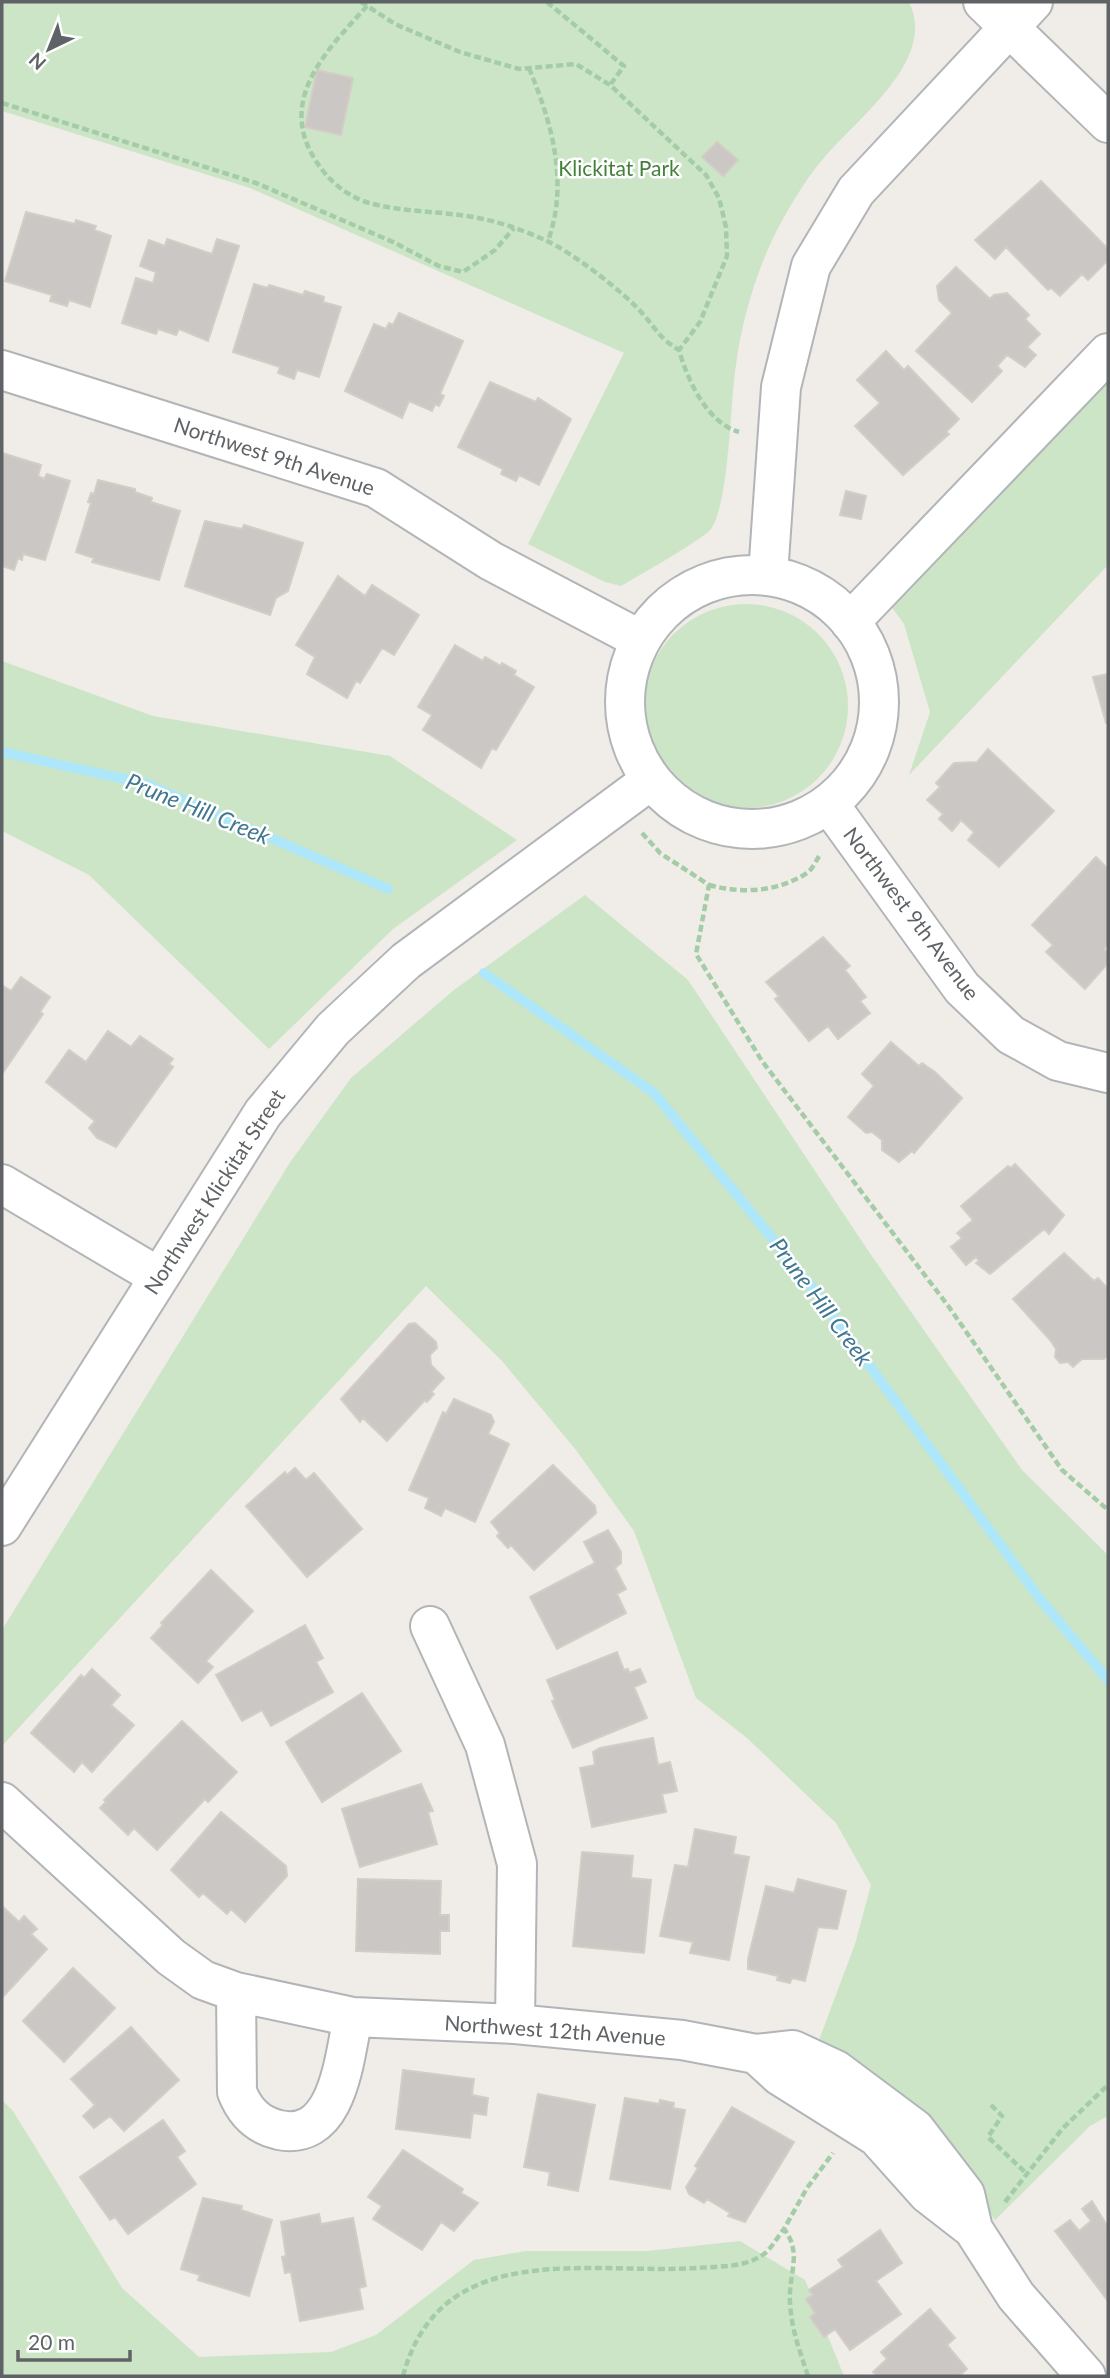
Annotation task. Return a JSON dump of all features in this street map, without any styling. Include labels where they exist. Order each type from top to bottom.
[{"type":"street","points":[[768,575],[781,387],[811,267],[856,191],[1009,10],[1108,123]]},
{"type":"street","points":[[850,622],[1108,353]]},
{"type":"street","name":"Northwest 9th Avenue","points":[[2,370],[376,488],[491,561],[641,640]]},
{"type":"street","points":[[768,575],[804,585],[836,606],[850,622],[861,635],[876,670],[880,707],[873,744],[839,818],[768,829],[735,829],[703,820],[674,803],[651,780],[635,754],[626,716],[625,696],[629,667],[641,640],[664,610],[694,588],[730,576],[768,575]]},
{"type":"street","name":"Northwest Klickitat Street","points":[[2,1526],[262,1113],[333,1029],[406,961],[651,780]]},
{"type":"street","name":"Northwest 9th Avenue","points":[[839,818],[962,988],[1011,1035],[1058,1061],[1108,1073]]},
{"type":"street","points":[[2,1184],[159,1277]]},
{"type":"street","points":[[430,1626],[485,1745],[517,1864],[516,2024]]},
{"type":"street","name":"Northwest 12th Avenue","points":[[2,1802],[171,1956],[203,1980],[236,1992],[353,2017],[516,2024],[682,2040],[755,2054],[793,2050],[836,2070],[915,2129],[965,2194],[973,2229]]},
{"type":"street","points":[[236,1992],[237,2092],[243,2107],[269,2128],[285,2131],[301,2129],[316,2121],[328,2109],[335,2095],[353,2017]]},
{"type":"street","name":"Northwest 12th Avenue","points":[[755,2054],[780,2076],[857,2121],[877,2137],[928,2194],[973,2229],[1016,2296],[1086,2376]]},
{"type":"path","points":[[361,2],[395,24],[460,52],[519,69],[576,64],[610,85],[706,175],[719,198],[726,227],[727,256],[700,322],[679,350]]},
{"type":"path","points":[[547,2],[624,66],[610,85]]},
{"type":"path","points":[[367,6],[323,54],[308,86],[299,121],[306,146],[328,180],[367,202],[494,221],[548,241],[616,289],[642,313],[659,338],[679,350],[686,376],[705,405],[731,430],[776,443]]},
{"type":"path","points":[[529,68],[552,131],[558,171],[557,216],[548,241]]},
{"type":"path","points":[[2,103],[256,183],[393,242],[439,266],[463,272],[495,250],[514,228]]},
{"type":"path","points":[[616,805],[660,853],[709,885],[736,892],[767,889],[810,872],[839,818]]},
{"type":"path","points":[[709,885],[696,954],[762,1061],[949,1307],[1062,1470],[1108,1510]]},
{"type":"path","points":[[973,2229],[1004,2204],[1063,2128],[1108,2085]]},
{"type":"path","points":[[991,2105],[1002,2116],[988,2137],[1027,2174]]},
{"type":"path","points":[[403,2376],[411,2347],[435,2313],[472,2288],[513,2272],[576,2266],[670,2270],[739,2265],[765,2253],[784,2229],[807,2188],[857,2121]]},
{"type":"path","points":[[784,2229],[792,2238],[794,2249],[790,2300],[796,2342],[808,2376]]},
{"type":"green space","name":"Klickitat Park","points":[[2,2],[909,2],[915,24],[912,45],[903,67],[872,107],[810,176],[777,230],[762,264],[741,335],[722,498],[711,529],[684,549],[621,586],[605,582],[528,544],[624,353],[250,188],[2,111]]},
{"type":"green space","points":[[1108,363],[1108,565],[909,775],[930,712],[904,624],[888,602]]},
{"type":"green space","points":[[746,604],[785,612],[803,621],[818,634],[831,649],[840,667],[848,706],[840,745],[831,763],[818,778],[803,791],[785,800],[746,808],[707,800],[689,791],[674,778],[661,763],[652,745],[644,706],[652,667],[661,649],[674,634],[689,621],[707,612]]},
{"type":"green space","points":[[2,661],[153,716],[390,756],[517,840],[393,929],[269,1049],[89,875],[2,831]]},
{"type":"green space","points":[[585,895],[688,980],[869,1252],[1022,1470],[1108,1555],[1108,2116],[1090,2126],[995,2220],[939,2142],[816,2048],[855,1944],[871,1885],[836,1823],[747,1738],[696,1698],[634,1531],[576,1450],[502,1361],[426,1286],[2,1746],[2,1630],[291,1161],[351,1078],[454,990]]},
{"type":"green space","points":[[2,2100],[13,2111],[122,2288],[199,2357],[331,2352],[376,2335],[474,2260],[526,2251],[648,2251],[740,2241],[805,2280],[844,2376],[2,2376]]},
{"type":"building","points":[[317,70],[353,78],[341,135],[305,127]]},
{"type":"building","points":[[717,142],[738,160],[723,176],[702,157]]},
{"type":"building","points":[[1041,181],[1108,249],[1108,260],[1088,280],[1082,274],[1060,296],[1051,288],[1048,290],[1006,247],[995,259],[975,240]]},
{"type":"building","points":[[26,212],[75,224],[76,220],[96,226],[94,230],[111,236],[90,307],[69,300],[67,306],[50,301],[52,295],[5,281]]},
{"type":"building","points":[[167,239],[212,254],[217,239],[239,246],[208,341],[179,329],[176,335],[158,329],[156,334],[122,323],[136,278],[153,283],[156,272],[140,266],[149,240],[165,246]]},
{"type":"building","points":[[956,267],[990,299],[994,295],[1007,293],[1029,315],[1025,319],[1040,334],[1027,347],[1036,355],[1025,367],[1007,355],[997,366],[1002,371],[972,402],[916,351],[952,313],[939,300],[937,286]]},
{"type":"building","points":[[254,284],[268,288],[269,285],[303,295],[305,291],[324,297],[323,302],[341,307],[319,377],[297,370],[294,379],[278,373],[280,367],[233,352]]},
{"type":"building","points":[[399,313],[463,341],[440,394],[444,396],[439,406],[435,404],[432,411],[409,401],[402,418],[345,391],[374,324],[386,329],[389,323],[393,325]]},
{"type":"building","points":[[886,351],[904,370],[908,366],[959,419],[946,432],[949,434],[903,475],[855,426],[880,403],[857,380]]},
{"type":"building","points":[[490,382],[536,402],[538,398],[571,419],[539,485],[519,475],[516,481],[501,474],[503,469],[458,447]]},
{"type":"building","points":[[2,453],[41,465],[38,476],[44,479],[47,474],[70,481],[45,560],[23,554],[22,560],[18,558],[14,570],[2,566]]},
{"type":"building","points":[[98,480],[135,489],[135,492],[152,498],[151,502],[180,511],[159,580],[92,562],[94,558],[76,552],[91,503],[88,502],[91,493],[94,494]]},
{"type":"building","points":[[846,491],[866,496],[861,519],[840,515]]},
{"type":"building","points":[[205,521],[242,529],[244,525],[303,543],[288,591],[276,598],[270,615],[185,586]]},
{"type":"building","points":[[338,576],[365,596],[372,585],[419,615],[394,655],[382,648],[360,683],[356,681],[347,698],[307,674],[315,657],[296,645]]},
{"type":"building","points":[[455,645],[483,661],[485,657],[501,666],[502,663],[516,671],[514,675],[534,687],[496,750],[492,748],[481,768],[423,730],[432,715],[418,707]]},
{"type":"building","points":[[1108,674],[1108,723],[1106,723],[1093,677]]},
{"type":"building","points":[[988,749],[1054,811],[999,867],[968,840],[974,832],[961,820],[952,831],[939,819],[943,814],[927,800],[940,787],[936,783],[954,763],[977,762]]},
{"type":"building","points":[[1096,857],[1108,869],[1108,944],[1104,949],[1108,953],[1108,963],[1085,989],[1046,952],[1053,945],[1032,925]]},
{"type":"building","points":[[823,937],[850,966],[845,970],[866,997],[860,1001],[870,1013],[838,1039],[828,1026],[809,1041],[775,999],[779,996],[766,982]]},
{"type":"building","points":[[21,977],[50,997],[40,1012],[43,1014],[2,1074],[2,985],[11,991]]},
{"type":"building","points":[[108,1031],[131,1047],[140,1036],[173,1059],[169,1064],[173,1067],[116,1147],[97,1138],[89,1128],[95,1121],[46,1082],[69,1050],[86,1062]]},
{"type":"building","points":[[891,1042],[919,1066],[922,1063],[935,1072],[962,1098],[914,1153],[912,1151],[899,1162],[882,1150],[882,1140],[872,1132],[866,1133],[848,1117],[874,1086],[862,1074]]},
{"type":"building","points":[[1015,1164],[1064,1215],[1049,1234],[1044,1229],[990,1274],[976,1263],[979,1261],[976,1257],[966,1265],[951,1247],[962,1238],[957,1233],[973,1220],[961,1206],[1008,1166],[1011,1168]]},
{"type":"building","points":[[1064,1253],[1094,1281],[1098,1278],[1108,1289],[1108,1355],[1104,1359],[1082,1359],[1073,1367],[1068,1362],[1060,1363],[1055,1357],[1056,1349],[1050,1340],[1013,1299]]},
{"type":"building","points":[[415,1323],[436,1342],[437,1348],[430,1355],[431,1365],[444,1378],[431,1392],[434,1394],[427,1402],[425,1400],[387,1441],[363,1418],[360,1422],[341,1399],[409,1324]]},
{"type":"building","points":[[454,1399],[491,1415],[494,1422],[488,1434],[509,1444],[475,1522],[445,1508],[441,1516],[425,1508],[429,1498],[409,1490],[443,1412],[446,1414]]},
{"type":"building","points":[[553,1465],[595,1506],[596,1513],[534,1570],[511,1545],[508,1548],[497,1536],[500,1533],[491,1522]]},
{"type":"building","points":[[295,1468],[306,1480],[314,1473],[362,1529],[307,1577],[246,1506],[285,1472],[287,1475]]},
{"type":"building","points":[[608,1530],[621,1552],[621,1563],[615,1568],[626,1589],[617,1594],[626,1613],[557,1649],[530,1597],[595,1563],[584,1542]]},
{"type":"building","points":[[211,1570],[253,1611],[206,1661],[213,1667],[198,1683],[151,1638],[163,1625],[161,1623]]},
{"type":"building","points":[[305,1625],[323,1658],[316,1662],[333,1692],[271,1726],[262,1710],[242,1721],[216,1675]]},
{"type":"building","points":[[617,1652],[624,1670],[628,1669],[629,1673],[640,1669],[646,1682],[634,1687],[647,1718],[573,1748],[552,1701],[555,1700],[547,1680]]},
{"type":"building","points":[[92,1669],[120,1695],[111,1705],[134,1725],[92,1772],[82,1762],[74,1772],[31,1733],[81,1675],[84,1678]]},
{"type":"building","points":[[362,1693],[401,1751],[322,1802],[286,1742]]},
{"type":"building","points":[[182,1721],[237,1772],[208,1802],[205,1799],[157,1850],[134,1828],[128,1835],[100,1808],[106,1802],[104,1800]]},
{"type":"building","points":[[653,1738],[658,1765],[670,1762],[677,1791],[662,1794],[666,1812],[592,1827],[580,1768],[595,1765],[593,1752],[600,1748]]},
{"type":"building","points":[[421,1784],[433,1811],[428,1812],[437,1844],[360,1867],[342,1809]]},
{"type":"building","points":[[221,1812],[286,1866],[287,1876],[245,1922],[231,1909],[227,1914],[203,1893],[199,1897],[171,1870]]},
{"type":"building","points":[[695,1829],[736,1837],[733,1854],[749,1857],[729,1960],[690,1953],[693,1942],[660,1936],[675,1865],[688,1867]]},
{"type":"building","points":[[582,1852],[633,1856],[631,1878],[651,1880],[644,1953],[573,1946]]},
{"type":"building","points":[[358,1879],[441,1881],[440,1915],[449,1915],[449,1931],[440,1931],[440,1954],[356,1951]]},
{"type":"building","points":[[798,1879],[846,1891],[837,1929],[818,1927],[805,1981],[792,1978],[790,1983],[777,1980],[778,1976],[748,1969],[748,1959],[766,1886],[794,1893]]},
{"type":"building","points":[[2,1906],[19,1922],[24,1916],[37,1929],[31,1934],[47,1949],[2,1998]]},
{"type":"building","points":[[73,1968],[115,2008],[64,2062],[23,2021]]},
{"type":"building","points":[[131,2027],[179,2080],[124,2131],[110,2116],[94,2128],[83,2116],[95,2105],[71,2079]]},
{"type":"building","points":[[403,2070],[474,2079],[472,2095],[488,2098],[486,2115],[473,2113],[470,2138],[396,2129]]},
{"type":"building","points":[[538,2094],[595,2105],[578,2191],[548,2185],[550,2172],[524,2167]]},
{"type":"building","points":[[625,2098],[659,2104],[660,2100],[674,2103],[673,2108],[685,2110],[670,2189],[610,2179]]},
{"type":"building","points":[[732,2107],[794,2142],[745,2222],[728,2216],[730,2213],[707,2199],[704,2203],[689,2194],[686,2187],[698,2168],[695,2166]]},
{"type":"building","points":[[163,2120],[185,2151],[177,2157],[196,2184],[128,2234],[115,2217],[110,2220],[80,2177]]},
{"type":"building","points":[[403,2150],[463,2189],[461,2193],[478,2203],[454,2231],[441,2222],[422,2250],[373,2219],[382,2206],[368,2197]]},
{"type":"building","points":[[203,2198],[242,2206],[241,2210],[272,2220],[249,2296],[198,2280],[200,2275],[181,2269]]},
{"type":"building","points":[[1092,2201],[1108,2227],[1108,2301],[1055,2231],[1070,2220],[1079,2231],[1091,2221],[1082,2209]]},
{"type":"building","points":[[319,2214],[321,2224],[353,2218],[366,2286],[359,2288],[363,2309],[300,2321],[291,2272],[285,2273],[282,2257],[286,2256],[281,2222]]},
{"type":"building","points":[[880,2230],[902,2263],[876,2281],[901,2314],[850,2350],[835,2329],[824,2337],[810,2317],[815,2313],[806,2299],[813,2295],[809,2290],[843,2267],[838,2260]]},
{"type":"building","points":[[930,2309],[955,2338],[947,2345],[967,2369],[959,2376],[877,2376],[873,2372],[887,2359],[881,2352]]},
{"type":"waterway","name":"Prune Hill Creek","points":[[2,752],[147,784],[388,889]]},
{"type":"waterway","name":"Prune Hill Creek","points":[[484,973],[654,1093],[815,1291],[1040,1599],[1108,1680]]}]
